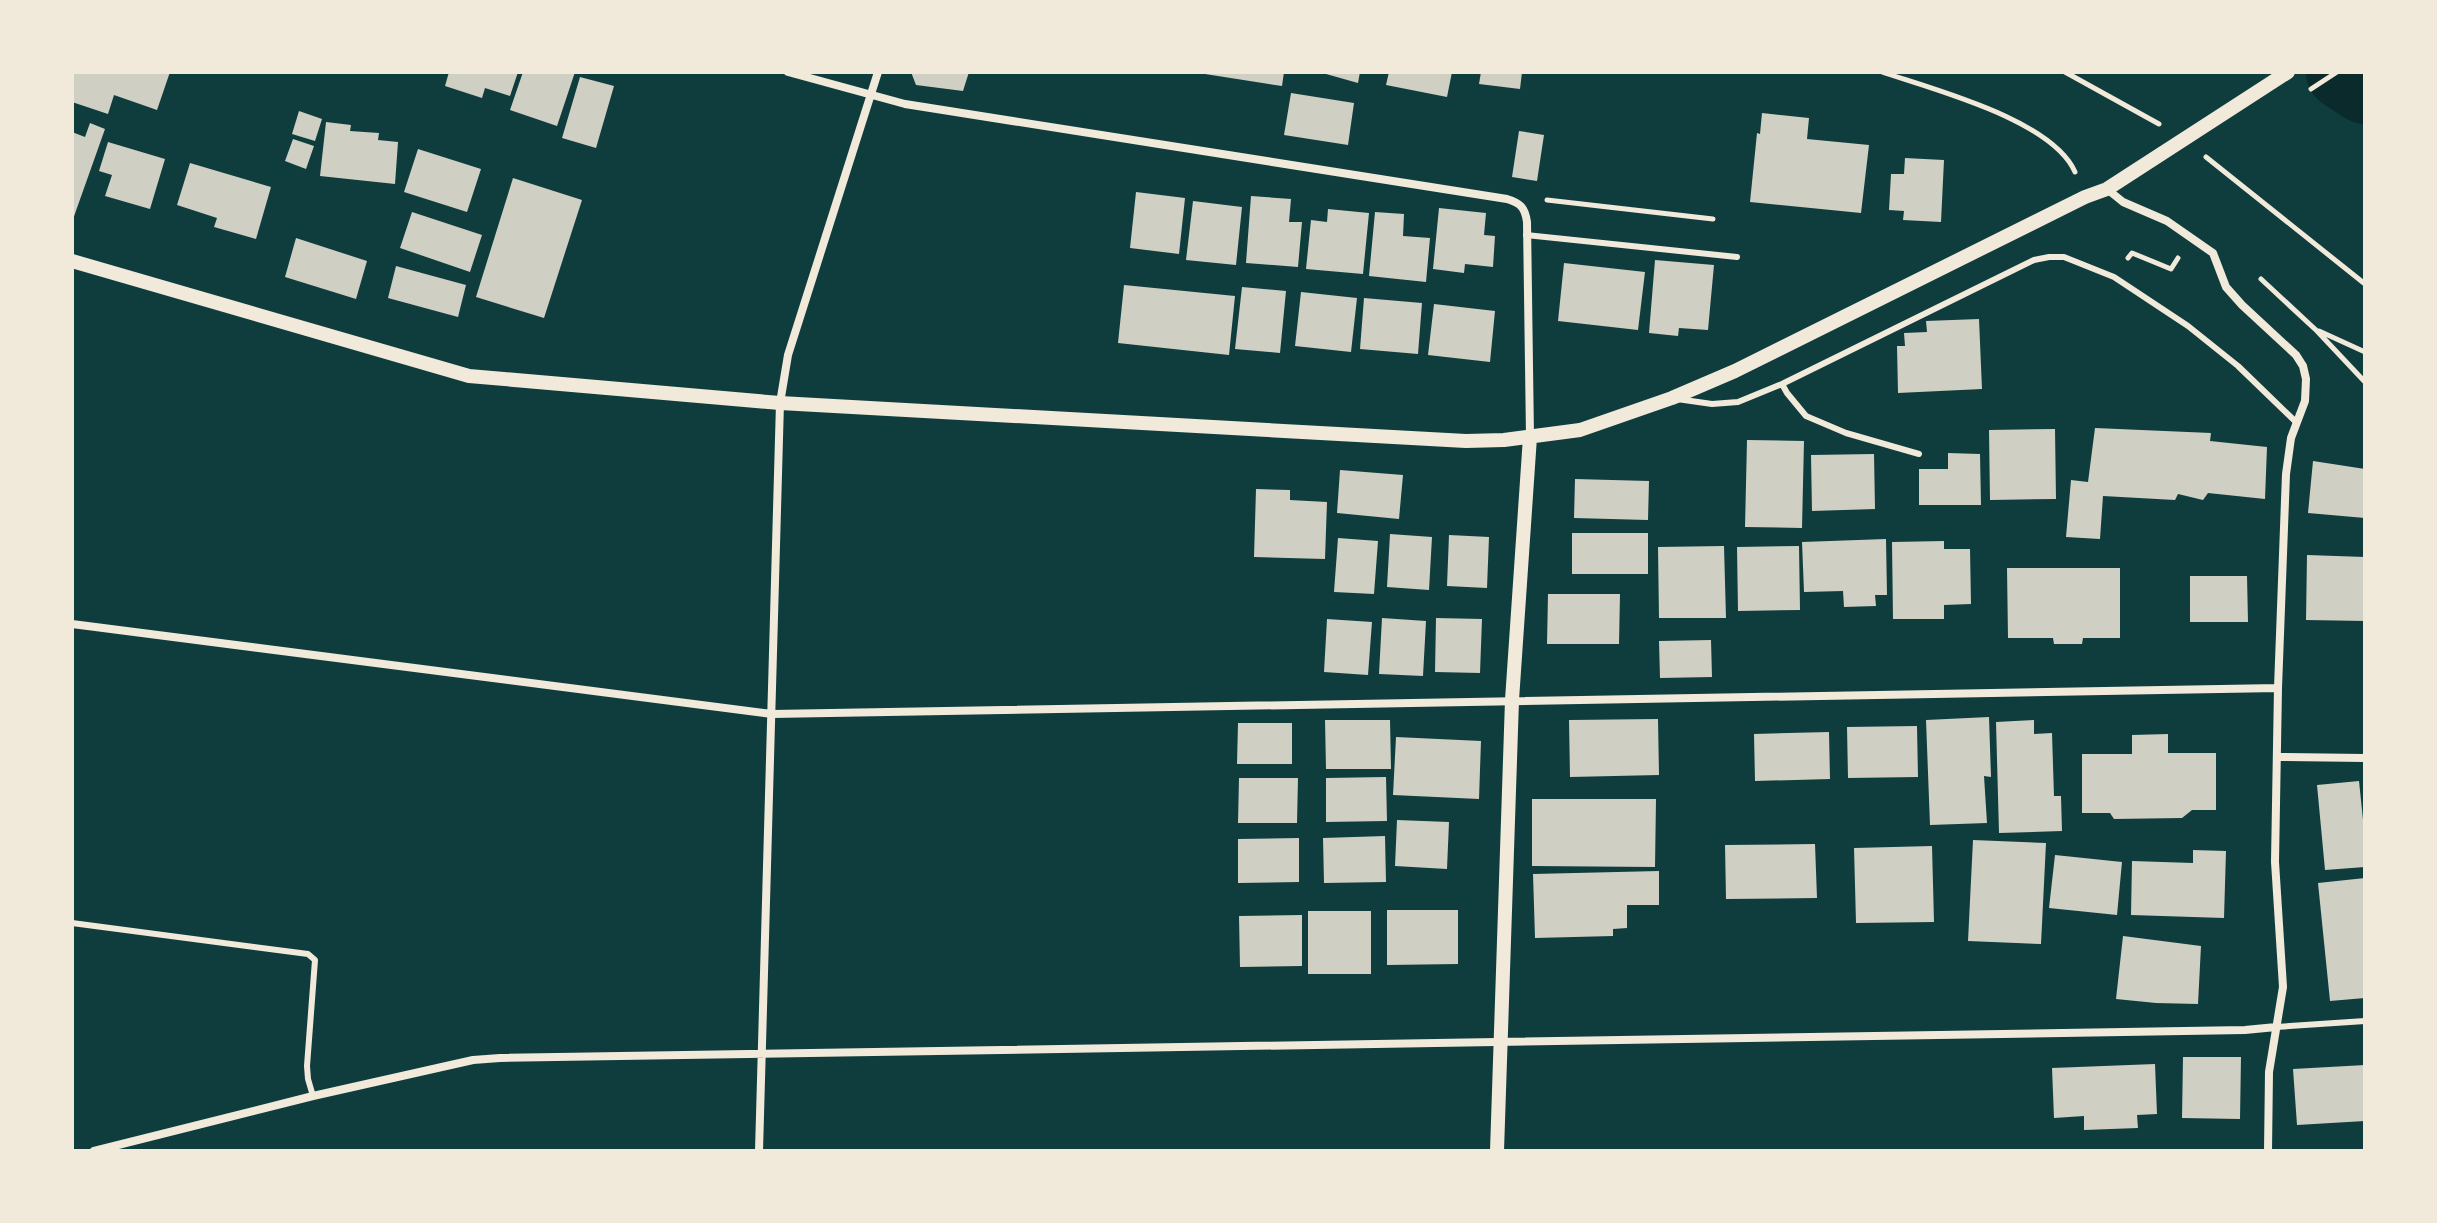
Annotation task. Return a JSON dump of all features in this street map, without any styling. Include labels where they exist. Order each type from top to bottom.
[{"type":"street","points":[[788,72],[905,104],[1507,199],[1519,203],[1526,210],[1530,437],[1512,700],[1497,1151]]},
{"type":"street","points":[[759,1151],[780,403],[788,355],[878,72]]},
{"type":"street","points":[[72,261],[469,376],[780,403],[1466,441],[1504,440],[1580,430],[1672,398],[1735,371],[2085,197],[2107,189],[2288,72]]},
{"type":"street","points":[[2107,189],[2123,202],[2167,221],[2213,253],[2226,287],[2296,355],[2306,379],[2305,401],[2291,438],[2286,474],[2275,862],[2283,987],[2269,1072],[2268,1151]]},
{"type":"street","points":[[72,624],[772,714],[2278,688]]},
{"type":"street","points":[[2278,757],[2365,758]]},
{"type":"street","points":[[94,1151],[473,1060],[2245,1030],[2276,1027]]},
{"type":"lane","points":[[1526,235],[1737,257]]},
{"type":"lane","points":[[1672,398],[1712,404],[1738,402],[1782,384],[2034,260],[2064,257],[2114,277],[2188,326],[2238,366],[2297,423]]},
{"type":"lane","points":[[1782,384],[1806,416],[1846,433],[1919,454]]},
{"type":"lane","points":[[72,923],[308,954],[315,960],[307,1066],[313,1096]]},
{"type":"lane","points":[[2276,1027],[2365,1021]]},
{"type":"path","points":[[1882,72],[1950,95],[2038,132],[2069,158],[2076,174]]},
{"type":"path","points":[[2065,72],[2164,127]]},
{"type":"path","points":[[2199,152],[2365,284]]},
{"type":"path","points":[[1526,210],[1537,203],[1557,200],[1713,219]]},
{"type":"path","points":[[2122,265],[2132,253],[2171,269],[2179,256],[2167,249]]},
{"type":"path","points":[[2261,279],[2317,331],[2365,382]]},
{"type":"path","points":[[2317,331],[2365,352]]},
{"type":"building","points":[[72,72],[170,72],[157,110],[114,95],[108,114],[72,102]]},
{"type":"building","points":[[449,72],[518,72],[510,96],[485,88],[482,98],[445,86]]},
{"type":"building","points":[[523,72],[575,72],[557,126],[510,110]]},
{"type":"building","points":[[911,72],[969,72],[963,91],[916,85]]},
{"type":"building","points":[[1205,72],[1284,72],[1282,86]]},
{"type":"building","points":[[1319,72],[1360,72],[1358,83]]},
{"type":"building","points":[[1389,72],[1452,72],[1447,97],[1386,85]]},
{"type":"building","points":[[1481,72],[1522,72],[1520,89],[1479,84]]},
{"type":"building","points":[[580,77],[614,86],[596,148],[562,138]]},
{"type":"building","points":[[1291,93],[1354,103],[1348,145],[1284,135]]},
{"type":"building","points":[[299,111],[322,119],[315,141],[292,134]]},
{"type":"building","points":[[1762,113],[1809,118],[1807,139],[1869,145],[1861,213],[1750,202]]},
{"type":"building","points":[[326,122],[351,125],[350,131],[379,133],[378,140],[398,142],[395,184],[320,176]]},
{"type":"building","points":[[90,123],[105,129],[72,222],[72,132],[85,137]]},
{"type":"building","points":[[1519,131],[1544,135],[1537,181],[1512,177]]},
{"type":"building","points":[[293,139],[314,146],[306,169],[285,161]]},
{"type":"building","points":[[108,142],[165,159],[150,209],[105,196],[112,175],[99,171]]},
{"type":"building","points":[[418,149],[481,169],[467,212],[404,192]]},
{"type":"building","points":[[1905,158],[1944,160],[1941,222],[1903,220],[1904,211],[1889,210],[1891,174],[1904,174]]},
{"type":"building","points":[[190,163],[271,187],[256,239],[214,227],[217,218],[177,205]]},
{"type":"building","points":[[513,178],[582,200],[544,318],[476,297]]},
{"type":"building","points":[[1136,192],[1185,198],[1179,254],[1130,248]]},
{"type":"building","points":[[1251,196],[1291,199],[1289,222],[1302,222],[1298,267],[1246,263]]},
{"type":"building","points":[[1193,201],[1242,207],[1236,265],[1186,260]]},
{"type":"building","points":[[1439,208],[1486,213],[1484,235],[1495,236],[1493,267],[1465,264],[1464,273],[1433,269]]},
{"type":"building","points":[[1328,209],[1369,213],[1363,274],[1306,269],[1311,220],[1327,222]]},
{"type":"building","points":[[412,212],[482,235],[470,272],[400,248]]},
{"type":"building","points":[[1375,212],[1404,214],[1403,236],[1430,238],[1426,282],[1369,276]]},
{"type":"building","points":[[296,238],[367,261],[356,299],[285,277]]},
{"type":"building","points":[[1655,260],[1714,265],[1708,330],[1679,328],[1678,336],[1649,333]]},
{"type":"building","points":[[1564,263],[1645,272],[1638,330],[1558,321]]},
{"type":"building","points":[[396,266],[466,285],[458,317],[388,298]]},
{"type":"building","points":[[1124,285],[1235,296],[1229,355],[1118,343]]},
{"type":"building","points":[[1242,287],[1286,291],[1280,353],[1235,349]]},
{"type":"building","points":[[1301,292],[1357,298],[1351,352],[1295,346]]},
{"type":"building","points":[[1364,298],[1422,303],[1418,354],[1360,349]]},
{"type":"building","points":[[1434,304],[1495,311],[1490,362],[1428,355]]},
{"type":"building","points":[[1979,319],[1982,389],[1898,393],[1897,346],[1905,346],[1904,333],[1927,332],[1926,321]]},
{"type":"building","points":[[2095,428],[2211,433],[2210,441],[2267,447],[2265,499],[2208,493],[2203,500],[2178,494],[2175,500],[2103,496],[2100,539],[2066,537],[2071,480],[2088,482]]},
{"type":"building","points":[[2055,429],[2056,499],[1990,500],[1989,430]]},
{"type":"building","points":[[1747,440],[1804,441],[1802,528],[1745,527]]},
{"type":"building","points":[[1948,453],[1980,454],[1981,505],[1919,505],[1919,469],[1948,469]]},
{"type":"building","points":[[1874,454],[1875,509],[1812,511],[1811,455]]},
{"type":"building","points":[[2313,461],[2365,469],[2365,518],[2308,513]]},
{"type":"building","points":[[1340,470],[1403,475],[1399,519],[1337,513]]},
{"type":"building","points":[[1575,479],[1649,481],[1648,520],[1574,518]]},
{"type":"building","points":[[1256,489],[1290,490],[1290,500],[1327,502],[1325,559],[1254,557]]},
{"type":"building","points":[[1572,533],[1648,533],[1648,574],[1572,574]]},
{"type":"building","points":[[1390,534],[1432,537],[1429,590],[1387,587]]},
{"type":"building","points":[[1449,535],[1489,537],[1487,588],[1447,586]]},
{"type":"building","points":[[1338,538],[1378,541],[1374,594],[1334,592]]},
{"type":"building","points":[[1886,539],[1887,595],[1875,595],[1876,606],[1844,607],[1843,591],[1804,592],[1802,542]]},
{"type":"building","points":[[1944,541],[1944,549],[1970,549],[1971,604],[1944,605],[1944,619],[1893,619],[1892,542]]},
{"type":"building","points":[[1724,546],[1726,618],[1659,618],[1658,547]]},
{"type":"building","points":[[1799,546],[1800,610],[1738,611],[1737,547]]},
{"type":"building","points":[[2307,555],[2365,557],[2365,621],[2306,620]]},
{"type":"building","points":[[2007,568],[2120,568],[2120,638],[2083,638],[2082,644],[2054,644],[2053,638],[2008,638]]},
{"type":"building","points":[[2190,576],[2247,576],[2248,622],[2190,622]]},
{"type":"building","points":[[1548,594],[1620,594],[1619,644],[1547,644]]},
{"type":"building","points":[[1382,618],[1426,621],[1423,676],[1379,674]]},
{"type":"building","points":[[1436,618],[1482,619],[1480,673],[1435,672]]},
{"type":"building","points":[[1327,619],[1372,622],[1368,675],[1324,672]]},
{"type":"building","points":[[1711,640],[1712,677],[1660,678],[1659,641]]},
{"type":"building","points":[[1989,717],[1991,777],[1984,776],[1987,823],[1930,825],[1926,720]]},
{"type":"building","points":[[1658,719],[1659,775],[1570,777],[1569,720]]},
{"type":"building","points":[[1325,720],[1390,720],[1391,769],[1326,769]]},
{"type":"building","points":[[2034,720],[2034,734],[2052,733],[2054,796],[2061,796],[2062,831],[1999,833],[1996,722]]},
{"type":"building","points":[[1238,723],[1292,723],[1292,764],[1237,764]]},
{"type":"building","points":[[1917,726],[1918,777],[1848,778],[1847,727]]},
{"type":"building","points":[[1829,732],[1830,779],[1755,781],[1754,734]]},
{"type":"building","points":[[2168,734],[2168,753],[2216,753],[2216,810],[2192,810],[2182,818],[2114,819],[2110,813],[2082,813],[2082,754],[2132,754],[2132,735]]},
{"type":"building","points":[[1396,737],[1481,741],[1479,799],[1393,795]]},
{"type":"building","points":[[1386,777],[1387,821],[1326,822],[1326,778]]},
{"type":"building","points":[[1239,778],[1298,778],[1297,823],[1238,823]]},
{"type":"building","points":[[2359,781],[2365,867],[2325,870],[2317,785]]},
{"type":"building","points":[[1532,799],[1656,799],[1655,867],[1532,866]]},
{"type":"building","points":[[1397,820],[1449,822],[1447,869],[1395,866]]},
{"type":"building","points":[[1385,836],[1386,882],[1324,883],[1323,838]]},
{"type":"building","points":[[1299,838],[1299,882],[1238,883],[1238,839]]},
{"type":"building","points":[[1973,840],[2046,843],[2041,944],[1968,941]]},
{"type":"building","points":[[1815,844],[1817,898],[1726,899],[1725,845]]},
{"type":"building","points":[[1932,846],[1934,922],[1856,923],[1854,848]]},
{"type":"building","points":[[2193,850],[2226,851],[2224,918],[2131,915],[2132,861],[2193,863]]},
{"type":"building","points":[[2055,855],[2122,862],[2117,915],[2049,908]]},
{"type":"building","points":[[1659,871],[1659,905],[1627,905],[1627,928],[1613,929],[1613,936],[1535,938],[1533,874]]},
{"type":"building","points":[[2365,878],[2365,998],[2330,1001],[2318,883]]},
{"type":"building","points":[[1387,910],[1458,910],[1458,964],[1387,965]]},
{"type":"building","points":[[1308,911],[1371,911],[1371,974],[1308,974]]},
{"type":"building","points":[[1302,915],[1302,966],[1240,967],[1239,916]]},
{"type":"building","points":[[2123,936],[2201,946],[2198,1004],[2116,999]]},
{"type":"building","points":[[2183,1057],[2241,1057],[2240,1119],[2182,1118]]},
{"type":"building","points":[[2155,1064],[2157,1114],[2137,1115],[2138,1128],[2084,1130],[2084,1116],[2054,1118],[2052,1068]]},
{"type":"building","points":[[2365,1065],[2365,1121],[2297,1125],[2293,1069]]},
{"type":"waterway","points":[[2344,72],[2365,86]]}]
